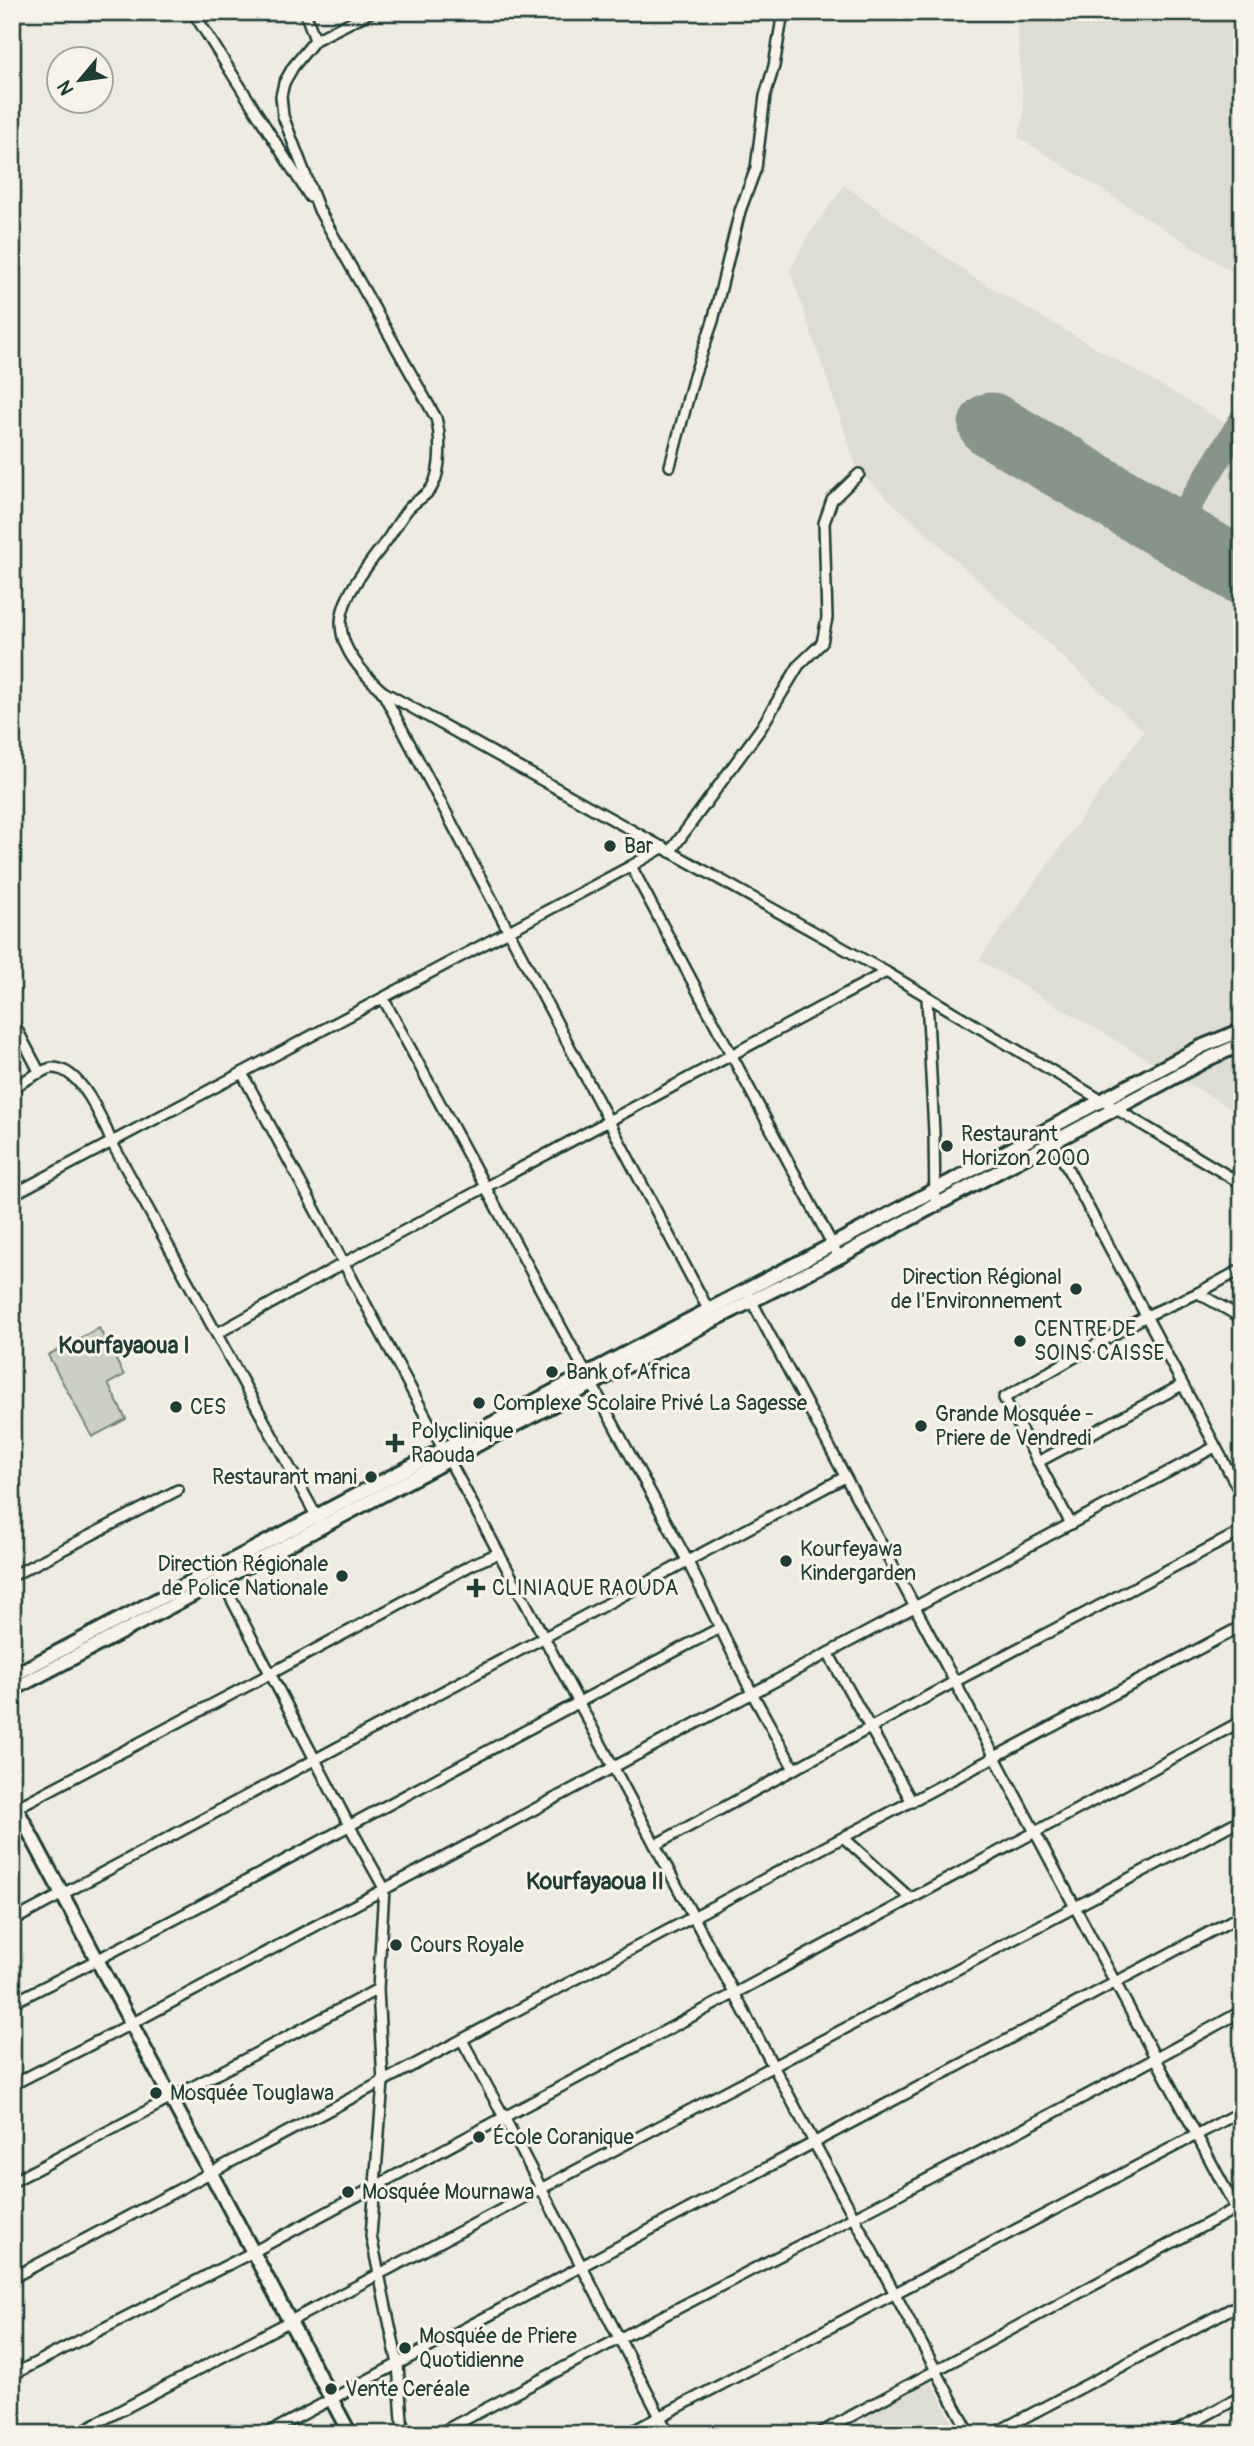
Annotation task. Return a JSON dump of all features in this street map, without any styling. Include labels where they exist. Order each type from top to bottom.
[{"type":"street","points":[[192,12],[319,210],[430,407],[440,433],[438,463],[432,487],[410,507],[357,580],[342,607],[341,633],[349,655],[361,672],[382,691],[886,972],[1242,1184]]},
{"type":"street","points":[[305,12],[315,40]]},
{"type":"street","points":[[319,210],[283,116],[281,96],[284,83],[315,40],[371,12]]},
{"type":"street","points":[[670,466],[694,376],[713,321],[740,211],[756,168],[765,96],[774,66],[783,12]]},
{"type":"street","points":[[12,1195],[631,866],[667,850],[761,728],[799,665],[822,643],[827,618],[824,523],[832,500],[859,474]]},
{"type":"street","points":[[382,691],[711,1315]]},
{"type":"street","points":[[631,866],[839,1257]]},
{"type":"street","points":[[218,1333],[886,972]]},
{"type":"street","points":[[383,998],[687,1560],[752,1693],[793,1769]]},
{"type":"street","points":[[928,998],[934,1205]]},
{"type":"street","points":[[12,1020],[40,1073]]},
{"type":"street","points":[[12,1690],[218,1575],[711,1315],[745,1289],[1203,1046],[1242,1030]]},
{"type":"street","points":[[711,1315],[752,1302],[1231,1047],[1242,1044]]},
{"type":"street","points":[[12,1088],[50,1068],[63,1070],[78,1082],[97,1108],[112,1143],[319,1521]]},
{"type":"street","points":[[242,1073],[970,2434]]},
{"type":"street","points":[[1047,1130],[1242,1496]]},
{"type":"street","points":[[1070,1524],[1004,1398],[1146,1316],[1198,1293],[1242,1269]]},
{"type":"street","points":[[745,1289],[1195,2135],[1239,2207],[1242,2220]]},
{"type":"street","points":[[1198,1293],[1242,1318]]},
{"type":"street","points":[[1038,1462],[1182,1385]]},
{"type":"street","points":[[12,2085],[1215,1447]]},
{"type":"street","points":[[12,1921],[845,1477]]},
{"type":"street","points":[[12,1576],[178,1490]]},
{"type":"street","points":[[654,1844],[1242,1531]]},
{"type":"street","points":[[350,2434],[14,1806],[271,1674],[473,1564],[499,1553]]},
{"type":"street","points":[[218,1575],[384,1888],[378,1989],[383,2082],[371,2236],[398,2364],[403,2434]]},
{"type":"street","points":[[12,1676],[218,1575]]},
{"type":"street","points":[[12,2278],[1242,1626]]},
{"type":"street","points":[[12,2003],[98,1960],[578,1701],[720,1628]]},
{"type":"street","points":[[828,1653],[912,1802]]},
{"type":"street","points":[[12,2375],[253,2252],[1242,1721]]},
{"type":"street","points":[[79,2433],[1242,1819]]},
{"type":"street","points":[[844,1838],[911,1899]]},
{"type":"street","points":[[266,2434],[1242,1915]]},
{"type":"street","points":[[12,2182],[378,1989]]},
{"type":"street","points":[[438,2434],[618,2337],[854,2218],[1242,2011]]},
{"type":"street","points":[[462,2040],[669,2434]]},
{"type":"street","points":[[627,2434],[1242,2110]]},
{"type":"street","points":[[818,2434],[1239,2207]]},
{"type":"street","points":[[993,2434],[1242,2303]]},
{"type":"street","points":[[1171,2434],[1242,2396]]},
{"type":"shaded area","points":[[1016,12],[1242,12],[1242,278],[1018,137],[1024,115]]},
{"type":"shaded area","points":[[844,185],[978,280],[1242,432],[1242,1115],[979,960],[1144,731],[858,471],[790,270],[807,238]]},
{"type":"shaded area","points":[[99,1328],[124,1375],[108,1384],[126,1419],[92,1437],[48,1355]]},
{"type":"shaded area","points":[[931,2381],[959,2434],[876,2434],[866,2415]]},
{"type":"taxiway","points":[[1173,531],[1242,420]]},
{"type":"taxiway","points":[[1075,450],[1102,487],[1118,498]]},
{"type":"taxiway","points":[[1032,471],[1077,477]]},
{"type":"runway","points":[[991,425],[1242,572]]},
{"type":"place","name":"Bar","points":[[610,846]]},
{"type":"place","name":"Restaurant Horizon 2000","points":[[947,1146]]},
{"type":"place","name":"Direction Régional de l'Environnement","points":[[1076,1289]]},
{"type":"place","name":"CENTRE DE SOINS CAISSE","points":[[1020,1341]]},
{"type":"place","name":"Bank of Africa","points":[[552,1372]]},
{"type":"place","name":"Complexe Scolaire Privé La Sagesse","points":[[479,1403]]},
{"type":"place","name":"CES","points":[[176,1407]]},
{"type":"place","name":"Grande Mosquée - Priere de Vendredi","points":[[921,1426]]},
{"type":"place","name":"Polyclinique Raouda","points":[[395,1443]]},
{"type":"place","name":"Restaurant mani","points":[[371,1477]]},
{"type":"place","name":"Kourfeyawa Kindergarden","points":[[786,1561]]},
{"type":"place","name":"Direction Régionale de Police Nationale","points":[[342,1576]]},
{"type":"place","name":"CLINIAQUE RAOUDA","points":[[476,1588]]},
{"type":"place","name":"Cours Royale","points":[[396,1945]]},
{"type":"place","name":"Mosquée Touglawa","points":[[156,2093]]},
{"type":"place","name":"École Coranique","points":[[479,2137]]},
{"type":"place","name":"Mosquée Mournawa","points":[[348,2192]]},
{"type":"place","name":"Mosquée de Priere Quotidienne","points":[[405,2348]]},
{"type":"place","name":"Vente Ceréale","points":[[331,2389]]},
{"type":"district","name":"Kourfayaoua I","points":[[124,1345]]},
{"type":"district","name":"Kourfayaoua II","points":[[595,1881]]}]
